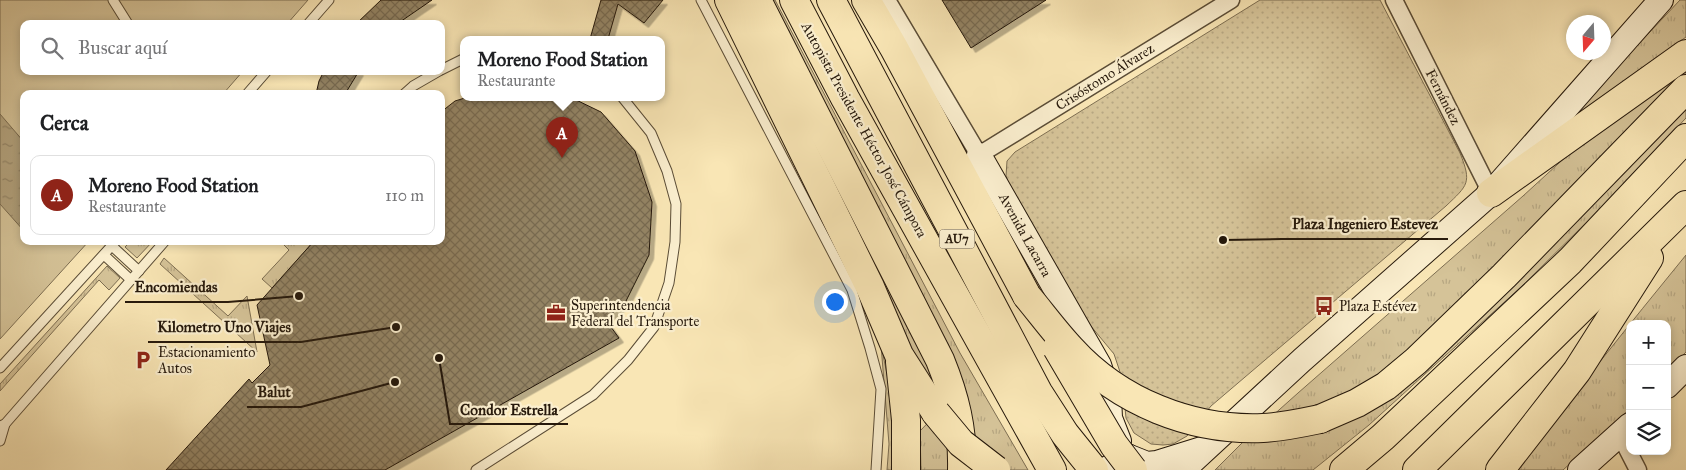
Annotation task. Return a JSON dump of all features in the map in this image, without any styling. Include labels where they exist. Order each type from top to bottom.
[{"type":"highway","points":[[729,0],[870,287],[904,363],[936,413],[961,443],[996,470]]},
{"type":"highway","points":[[757,0],[940,360],[952,390],[957,414],[962,439],[962,470]]},
{"type":"highway","name":"Autopista Presidente Héctor José Cámpora","points":[[794,0],[844,98],[1052,470]]},
{"type":"highway","name":"Autopista Presidente Héctor José Cámpora","points":[[830,0],[1038,392],[1065,434],[1094,470]]},
{"type":"highway","points":[[866,0],[894,48],[1027,296],[1114,445],[1130,463]]},
{"type":"highway","points":[[1492,193],[1686,54]]},
{"type":"highway","points":[[1027,296],[1072,350],[1099,375],[1141,402],[1181,418],[1211,425],[1238,428],[1289,426],[1320,419],[1357,403],[1386,386],[1416,361],[1504,276],[1686,89]]},
{"type":"highway","points":[[1344,470],[1383,437],[1570,261],[1686,138]]},
{"type":"highway","points":[[1417,470],[1681,211]]},
{"type":"highway","points":[[1500,470],[1577,371],[1681,211]]},
{"type":"highway","points":[[904,363],[906,470]]},
{"type":"street","name":"Avenida Lacarra","points":[[887,0],[979,155],[1099,365],[1109,396],[1110,418],[1115,433],[1130,463]]},
{"type":"street","name":"Crisóstomo Álvarez","points":[[979,155],[1231,0]]},
{"type":"street","name":"Fernández","points":[[1394,0],[1492,193]]},
{"type":"street","points":[[1183,470],[1347,319],[1492,193],[1661,0]]},
{"type":"street","points":[[1671,382],[1686,367]]},
{"type":"street","points":[[1580,470],[1625,430],[1638,470]]},
{"type":"street","points":[[1105,470],[1130,463],[1157,463],[1205,448]]},
{"type":"lane","points":[[113,0],[126,20]]},
{"type":"lane","points":[[312,20],[329,0]]},
{"type":"lane","points":[[701,0],[852,290],[881,389],[876,470]]},
{"type":"lane","points":[[445,68],[460,61]]},
{"type":"lane","points":[[250,90],[264,75]]},
{"type":"lane","points":[[408,90],[433,75]]},
{"type":"lane","points":[[476,470],[593,395],[628,360],[654,327],[669,283],[675,242],[676,204],[667,171],[651,133],[625,101]]},
{"type":"lane","points":[[0,368],[113,245]]},
{"type":"lane","points":[[115,245],[139,271]]},
{"type":"lane","points":[[0,441],[3,425],[162,245]]},
{"type":"lane","points":[[104,255],[131,280]]},
{"type":"green space","points":[[0,0],[308,0],[290,20],[20,20],[20,75],[240,75],[226,90],[20,90],[20,245],[85,245],[0,339]]},
{"type":"green space","points":[[748,0],[944,391],[953,470],[921,470],[920,431],[944,406],[908,342],[782,85]]},
{"type":"green space","points":[[764,0],[775,0],[960,353],[1028,470],[969,470],[971,444]]},
{"type":"green space","points":[[1260,0],[1380,0],[1460,153],[1466,171],[1466,183],[1446,206],[1211,406],[1187,436],[1173,444],[1151,444],[1134,433],[1126,418],[1122,378],[1114,354],[1085,319],[1009,186],[1006,176],[1007,161],[1015,152]]},
{"type":"green space","points":[[1680,0],[1686,0],[1686,37],[1554,134]]},
{"type":"green space","points":[[1686,63],[1686,74],[1594,171],[1446,314],[1325,427],[1686,106],[1686,118],[1594,215],[1521,287],[1369,425],[1313,470],[1215,470],[1242,443],[1582,142]]},
{"type":"green space","points":[[127,245],[149,245],[137,258],[125,247]]},
{"type":"green space","points":[[284,245],[310,245],[272,288],[262,279],[289,250]]},
{"type":"green space","points":[[1686,255],[1686,352],[1671,367],[1671,320],[1633,320]]},
{"type":"green space","points":[[164,258],[228,316],[247,296],[257,352],[160,264]]},
{"type":"green space","points":[[107,266],[120,278],[109,290],[99,280],[0,391],[0,384]]},
{"type":"green space","points":[[1626,329],[1626,413],[1563,470],[1516,470]]},
{"type":"green space","points":[[881,345],[896,426],[896,470],[887,470],[889,444]]},
{"type":"water","points":[[0,114],[20,137],[20,226],[0,204]]},
{"type":"building","points":[[381,0],[432,0],[403,20],[360,20]]},
{"type":"building","points":[[601,0],[663,0],[644,23],[618,4],[609,36],[591,36]]},
{"type":"building","points":[[942,0],[1046,0],[971,48]]},
{"type":"building","points":[[322,75],[357,75],[347,90],[317,90]]},
{"type":"building","points":[[460,99],[460,101],[578,101],[601,112],[635,151],[652,202],[649,255],[625,303],[605,319],[619,338],[385,470],[166,470],[249,379],[252,383],[270,365],[257,305],[310,245],[445,245],[445,109]]},
{"type":"place","name":"Moreno Food Station","points":[[562,158]]},
{"type":"place","name":"Plaza Ingeniero Estevez","points":[[1223,240]]},
{"type":"place","name":"Encomiendas","points":[[299,296]]},
{"type":"place","name":"Plaza Estévez","points":[[1324,306]]},
{"type":"place","name":"Superintendencia Federal del Transporte","points":[[556,313]]},
{"type":"place","name":"Kilometro Uno Viajes","points":[[396,327]]},
{"type":"place","name":"Condor Estrella","points":[[439,358]]},
{"type":"place","name":"Estacionamiento Autos","points":[[143,360]]},
{"type":"place","name":"Balut","points":[[395,382]]}]
